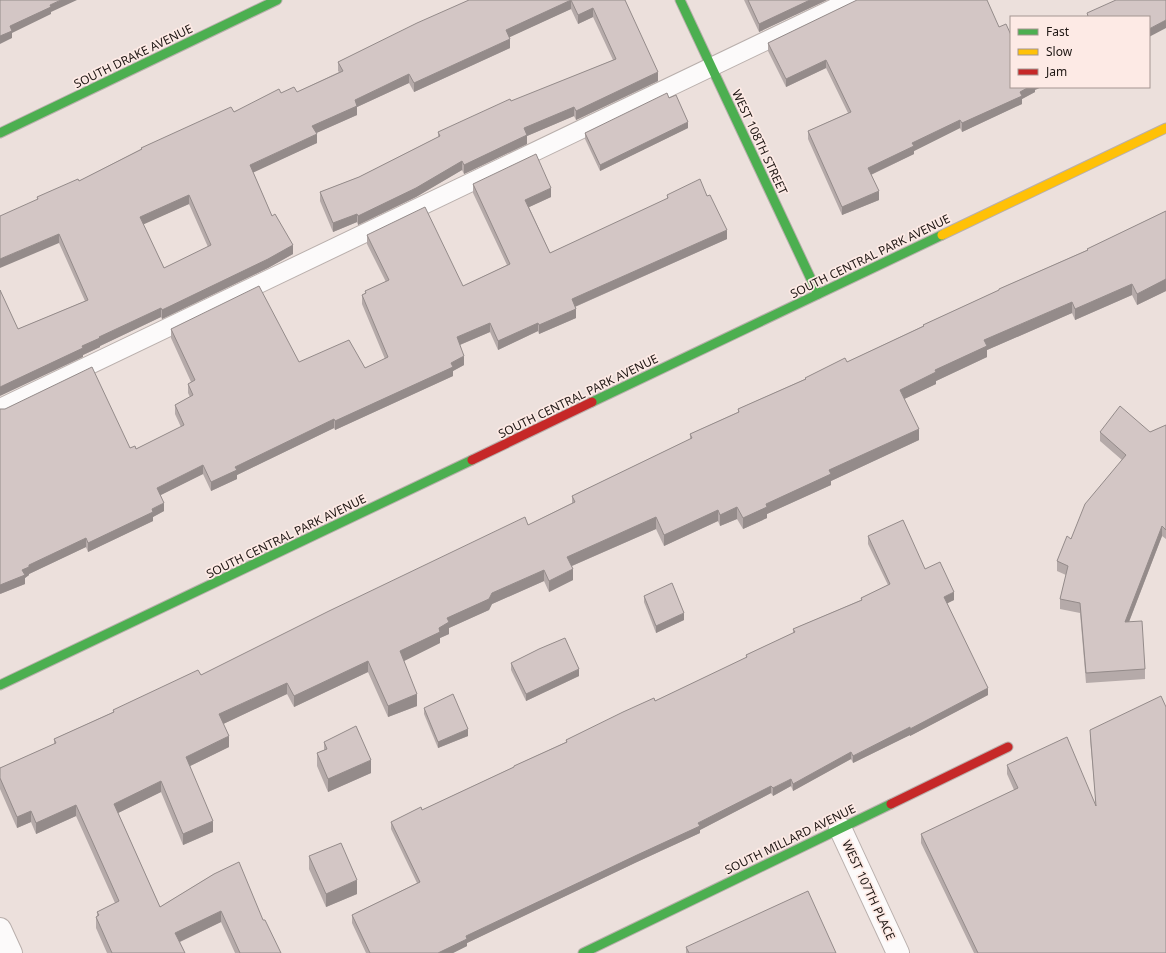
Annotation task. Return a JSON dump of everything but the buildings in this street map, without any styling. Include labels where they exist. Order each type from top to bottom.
[{"type":"street","name":"SOUTH DRAKE AVENUE","points":[[0,133],[277,0]]},
{"type":"street","name":"WEST 108TH STREET","points":[[680,0],[818,294]]},
{"type":"street","name":"SOUTH CENTRAL PARK AVENUE","points":[[0,685],[1166,128]]},
{"type":"street","name":"SOUTH MILLARD AVENUE","points":[[583,953],[1008,747]]},
{"type":"street","name":"WEST 107TH PLACE","points":[[840,828],[898,953]]},
{"type":"street","points":[[0,929],[11,953]]},
{"type":"lane","points":[[0,408],[851,0]]},
{"type":"traffic: fast","points":[[0,133],[277,0]]},
{"type":"traffic: fast","points":[[680,0],[818,294]]},
{"type":"traffic: fast","points":[[592,402],[942,235]]},
{"type":"traffic: fast","points":[[0,685],[472,460]]},
{"type":"traffic: fast","points":[[583,953],[891,804]]},
{"type":"traffic: slow","points":[[942,235],[1166,128]]},
{"type":"traffic: jam","points":[[472,460],[592,402]]},
{"type":"traffic: jam","points":[[891,804],[1008,747]]}]
